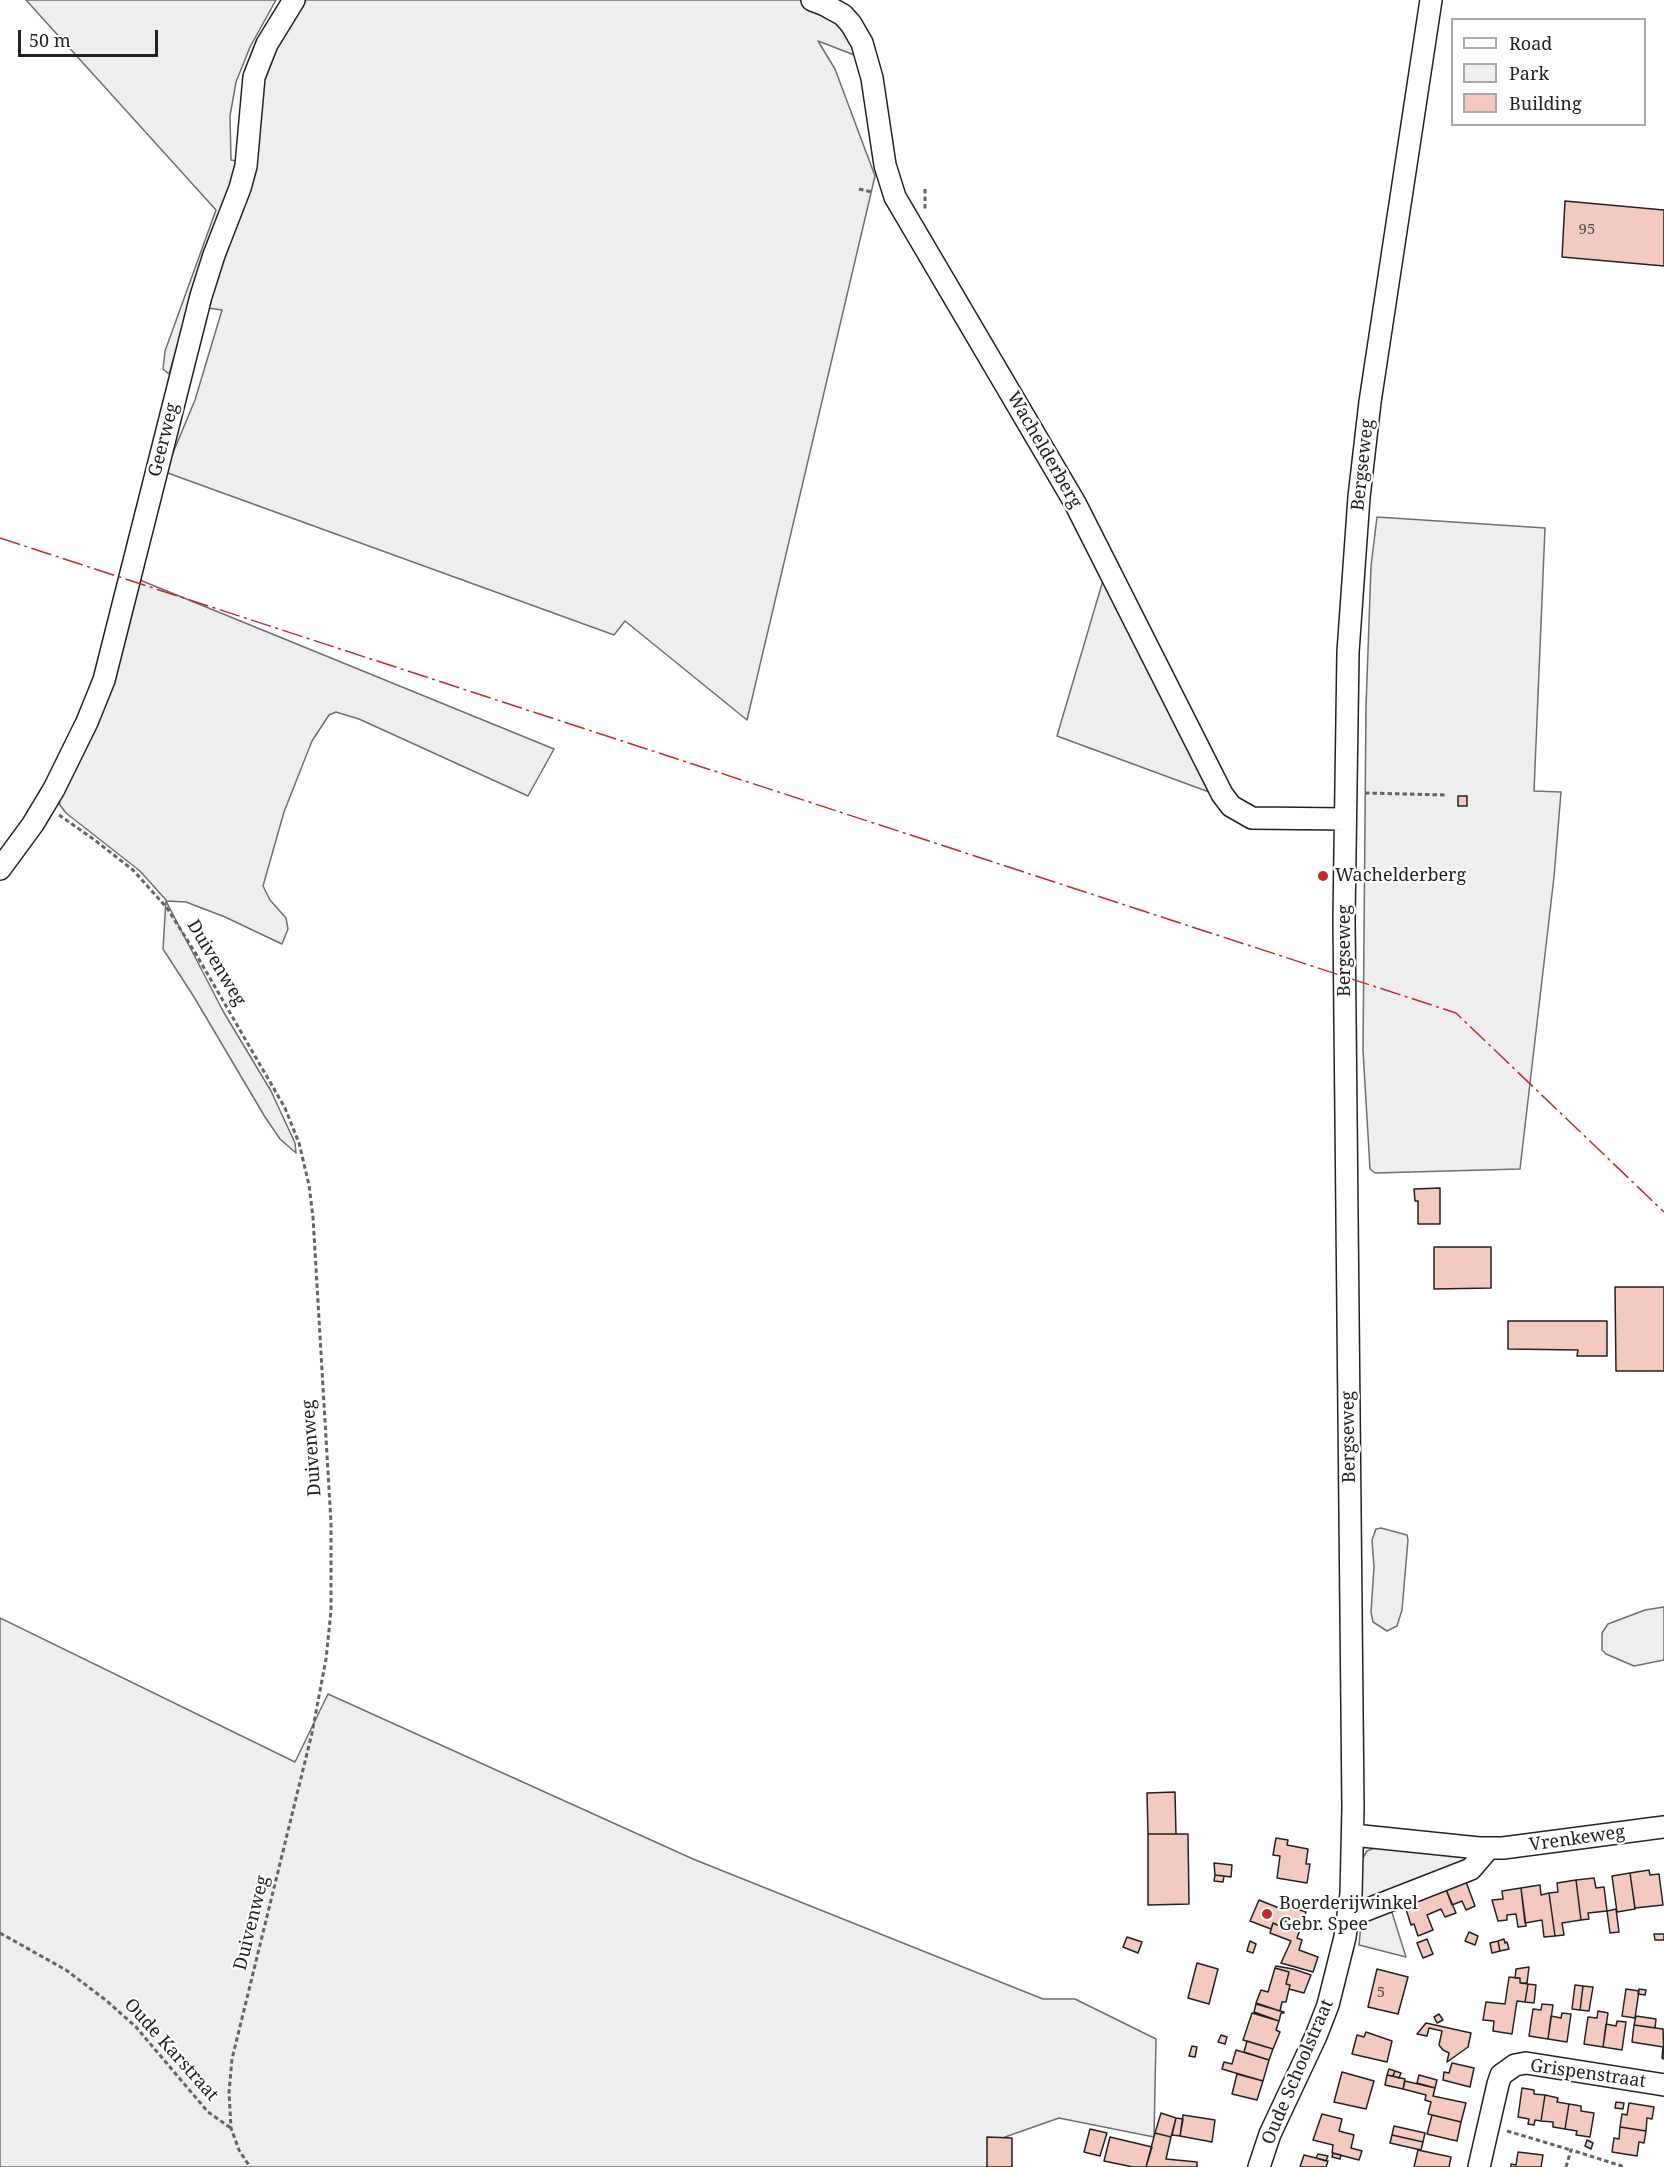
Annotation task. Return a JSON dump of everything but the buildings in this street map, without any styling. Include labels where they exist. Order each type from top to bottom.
[{"type":"street","name":"Geerweg","points":[[0,869],[44,807],[87,722],[104,680],[201,296],[243,177],[254,76],[267,44],[294,0]]},
{"type":"street","name":"Wachelderberg","points":[[812,0],[843,15],[862,43],[872,78],[885,165],[895,197],[1080,513],[1222,794],[1231,806],[1252,818],[1345,819]]},
{"type":"street","name":"Bergseweg","points":[[1353,1835],[1345,819],[1348,652],[1359,497],[1370,402],[1412,184],[1431,0]]},
{"type":"street","name":"Vrenkeweg","points":[[1353,1835],[1489,1848],[1522,1846],[1664,1827]]},
{"type":"street","name":"Oude Schoolstraat","points":[[1259,2167],[1270,2134],[1328,2005],[1341,1958],[1348,1917],[1353,1835]]},
{"type":"street","points":[[1348,1917],[1471,1869],[1489,1848]]},
{"type":"street","name":"Grispenstraat","points":[[1479,2167],[1501,2075],[1515,2065],[1526,2063],[1664,2085]]},
{"type":"path","points":[[1362,800],[1364,793],[1447,795]]},
{"type":"path","name":"Duivenweg","points":[[44,807],[92,838],[133,870],[167,908],[285,1107],[299,1143],[309,1185],[331,1522],[329,1634],[309,1744],[233,2052],[229,2092],[231,2128],[239,2150],[250,2167]]},
{"type":"path","name":"Oude Karstraat","points":[[0,1933],[76,1976],[107,2001],[136,2028],[208,2112],[231,2128]]},
{"type":"path","points":[[1488,2125],[1625,2167]]},
{"type":"path","points":[[1566,2167],[1571,2150]]},
{"type":"green space","points":[[26,0],[276,0],[250,47],[236,82],[230,116],[231,160],[236,161],[230,191],[200,271],[169,374],[163,369],[165,351],[216,210]]},
{"type":"green space","points":[[306,0],[809,0],[842,12],[857,56],[818,41],[835,69],[875,176],[747,720],[625,621],[614,635],[165,472],[195,400],[222,310],[208,308],[257,88],[270,54]]},
{"type":"green space","points":[[1377,517],[1545,528],[1534,791],[1561,792],[1554,877],[1520,1169],[1375,1173],[1370,1169],[1363,1050],[1366,707],[1371,566]]},
{"type":"green space","points":[[1104,577],[1209,792],[1057,736]]},
{"type":"green space","points":[[135,578],[554,749],[528,796],[359,719],[336,712],[329,715],[312,741],[284,812],[263,886],[270,900],[286,918],[288,929],[282,944],[225,917],[186,902],[166,901],[223,1011],[271,1091],[295,1143],[296,1153],[280,1139],[265,1117],[163,949],[166,900],[140,871],[66,813],[60,805],[58,796]]},
{"type":"green space","points":[[1381,1528],[1407,1535],[1408,1540],[1402,1610],[1397,1626],[1387,1631],[1373,1622],[1371,1612],[1374,1567],[1372,1540],[1376,1529]]},
{"type":"green space","points":[[1664,1607],[1664,1660],[1634,1666],[1602,1650],[1602,1633],[1608,1624],[1645,1610]]},
{"type":"green space","points":[[0,1618],[295,1762],[328,1694],[693,1859],[1043,1999],[1075,1999],[1156,2039],[1154,2137],[1059,2118],[1005,2137],[1011,2167],[0,2167]]},
{"type":"green space","points":[[1377,1847],[1465,1855],[1464,1863],[1359,1906],[1360,1863],[1367,1851]]},
{"type":"green space","points":[[1389,1903],[1406,1957],[1359,1945],[1362,1915]]},
{"type":"power","points":[[0,538],[1456,1013],[1664,1212]]},
{"type":"place","name":"Wachelderberg","points":[[1323,876]]},
{"type":"place","name":"Boerderijwinkel Gebr. Spee","points":[[1267,1914]]}]
